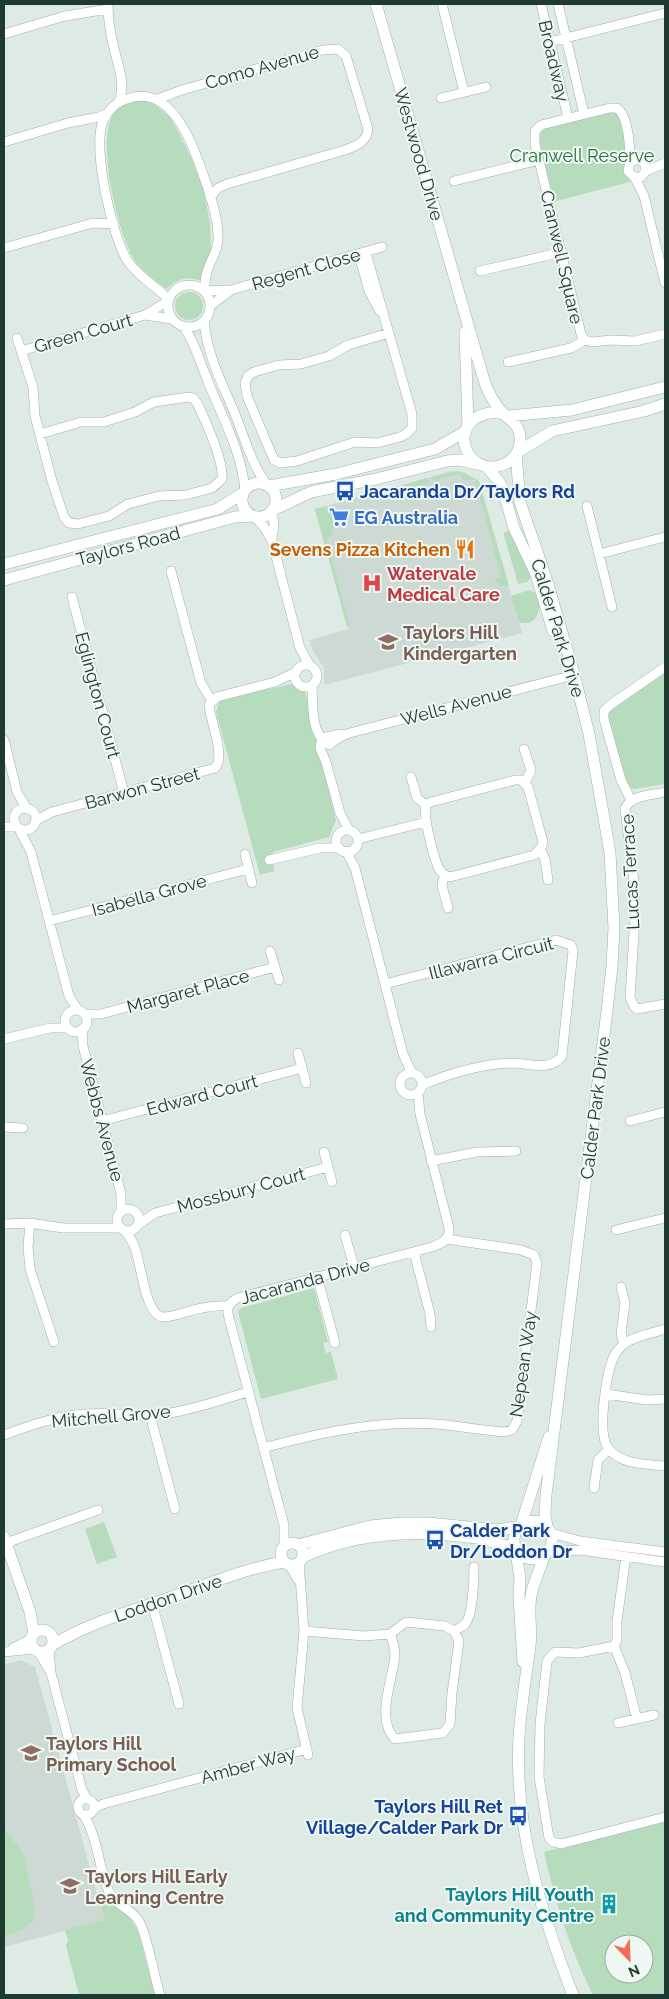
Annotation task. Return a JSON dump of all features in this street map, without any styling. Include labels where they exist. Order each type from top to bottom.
[{"type":"street","name":"Westwood Drive","points":[[376,4],[486,386],[506,415]]},
{"type":"street","points":[[442,4],[464,92]]},
{"type":"street","name":"Broadway","points":[[542,4],[568,118]]},
{"type":"street","name":"Broadway","points":[[558,4],[584,114]]},
{"type":"street","points":[[4,34],[65,16],[108,7],[113,47],[122,77],[122,94],[119,102]]},
{"type":"street","points":[[550,42],[665,13]]},
{"type":"street","name":"Como Avenue","points":[[158,99],[182,90],[322,50],[338,49],[346,56],[368,128],[366,138],[358,145],[345,150],[227,184],[218,188],[210,197]]},
{"type":"street","points":[[122,77],[130,89],[138,96]]},
{"type":"street","points":[[441,98],[486,88]]},
{"type":"street","name":"Como Avenue","points":[[170,108],[174,96],[182,90]]},
{"type":"street","points":[[168,300],[160,290],[144,280],[131,266],[122,251],[109,209],[101,169],[100,130],[106,114],[119,102],[138,96],[151,96],[170,108],[189,141],[206,182],[218,239],[215,257],[207,272],[204,291],[210,306],[204,320],[208,349],[212,364],[238,421],[253,464],[276,494],[276,505],[272,511],[274,524],[272,541]]},
{"type":"street","name":"Cranwell Square","points":[[638,161],[630,145],[620,109],[610,108],[537,127],[534,136],[580,334],[585,340],[592,342],[612,340],[635,341],[665,334]]},
{"type":"street","points":[[4,142],[106,114]]},
{"type":"street","points":[[84,120],[95,125],[100,130]]},
{"type":"street","points":[[454,181],[539,160]]},
{"type":"street","points":[[638,161],[646,166],[642,175],[644,196],[665,283]]},
{"type":"street","points":[[638,161],[663,163],[642,175],[628,171],[638,161]]},
{"type":"street","name":"Como Avenue","points":[[206,182],[218,185],[227,184]]},
{"type":"street","points":[[4,248],[93,223],[109,209]]},
{"type":"street","points":[[93,223],[114,224]]},
{"type":"street","name":"Regent Close","points":[[204,291],[230,291],[382,247]]},
{"type":"street","points":[[480,272],[562,252]]},
{"type":"street","points":[[362,254],[369,291],[384,317],[389,333],[412,414],[413,424],[410,431],[400,437],[376,443],[355,442],[297,461],[281,463],[274,460],[247,396],[245,383],[248,376],[254,372],[279,365],[302,364],[329,356],[348,345],[389,333]]},
{"type":"street","points":[[204,291],[194,285],[181,286],[176,289],[168,300],[168,313],[171,319],[183,326],[195,344],[207,380],[230,434],[243,474],[244,492],[242,504],[244,509],[254,516],[268,531],[272,541],[300,648],[301,678],[312,703],[315,720],[326,741],[326,762],[340,813],[344,842],[354,868],[403,1054],[414,1083],[431,1161],[449,1228],[447,1239]]},
{"type":"street","name":"Regent Close","points":[[210,306],[230,291]]},
{"type":"street","name":"Green Court","points":[[21,351],[145,315],[168,300]]},
{"type":"street","name":"Westwood Drive","points":[[462,305],[466,349],[467,429]]},
{"type":"street","name":"Green Court","points":[[145,315],[171,319]]},
{"type":"street","points":[[183,326],[194,326],[204,320]]},
{"type":"street","points":[[17,338],[33,387],[34,409],[40,434],[64,517],[72,524],[109,516],[128,504],[159,496],[186,495],[212,488],[222,479],[222,472],[212,438],[197,403],[193,398],[189,397],[154,402],[135,412],[104,422],[81,422],[40,434]]},
{"type":"street","points":[[508,362],[571,348],[585,340]]},
{"type":"street","points":[[244,492],[256,483],[268,485],[336,474],[434,450],[467,429],[480,415],[488,412],[506,415],[572,410],[662,388],[665,406],[552,431],[517,453],[507,464],[494,468],[459,460],[447,461],[376,479],[311,492],[264,516],[254,516]]},
{"type":"street","points":[[506,415],[513,420],[520,432],[520,445],[517,453]]},
{"type":"street","points":[[467,429],[464,438],[467,450],[474,461],[484,466]]},
{"type":"street","name":"Calder Park Drive","points":[[517,453],[520,502],[570,675],[601,801],[610,853],[614,928],[612,967],[558,1413],[546,1495],[545,1514],[549,1530]]},
{"type":"street","name":"Calder Park Drive","points":[[484,466],[500,483],[514,528],[543,582]]},
{"type":"street","name":"Taylors Road","points":[[4,564],[218,509],[244,492]]},
{"type":"street","points":[[587,506],[612,607]]},
{"type":"street","name":"Taylors Road","points":[[4,580],[229,519],[254,516]]},
{"type":"street","points":[[599,554],[665,537]]},
{"type":"street","points":[[171,571],[201,683],[212,701],[217,697],[275,682],[301,678],[315,681],[316,674],[300,648]]},
{"type":"street","name":"Eglington Court","points":[[72,597],[124,793]]},
{"type":"street","points":[[301,678],[304,665],[310,666]]},
{"type":"street","points":[[631,800],[621,780],[604,719],[604,711],[610,704],[665,668]]},
{"type":"street","name":"Wells Avenue","points":[[326,741],[335,740],[346,734],[570,675]]},
{"type":"street","name":"Barwon Street","points":[[18,828],[26,830],[27,816],[52,812],[124,793],[202,772],[218,765],[220,756],[209,705],[212,701]]},
{"type":"street","points":[[4,740],[17,792],[27,816],[32,852],[49,921],[69,996],[79,1023]]},
{"type":"street","points":[[524,749],[530,770],[525,783]]},
{"type":"street","points":[[411,777],[417,798],[426,805]]},
{"type":"street","points":[[521,780],[528,788],[543,842],[540,850],[534,855],[450,877],[444,875],[439,868],[424,813],[426,805],[431,802],[521,780]]},
{"type":"street","name":"Lucas Terrace","points":[[665,792],[631,800],[625,809],[634,884],[630,998],[637,1008],[665,1004]]},
{"type":"street","points":[[4,825],[27,816]]},
{"type":"street","points":[[18,828],[27,816]]},
{"type":"street","points":[[269,860],[344,842],[355,833],[358,838],[426,822]]},
{"type":"street","points":[[4,825],[18,828],[32,852]]},
{"type":"street","points":[[540,850],[545,858],[548,880]]},
{"type":"street","points":[[244,854],[252,883]]},
{"type":"street","name":"Isabella Grove","points":[[49,921],[248,869]]},
{"type":"street","points":[[444,875],[442,886],[448,908]]},
{"type":"street","name":"Illawarra Circuit","points":[[384,984],[556,940],[571,945],[574,951],[562,1056],[556,1063],[548,1066],[513,1063],[482,1065],[414,1083]]},
{"type":"street","points":[[270,951],[279,980]]},
{"type":"street","name":"Margaret Place","points":[[50,1028],[79,1023],[101,1014],[275,967]]},
{"type":"street","points":[[4,1039],[50,1028],[67,1016],[69,996]]},
{"type":"street","points":[[67,1016],[79,1023]]},
{"type":"street","points":[[67,1016],[79,1023]]},
{"type":"street","name":"Webbs Avenue","points":[[79,1023],[82,1046],[127,1213]]},
{"type":"street","points":[[298,1053],[306,1083]]},
{"type":"street","name":"Edward Court","points":[[102,1121],[302,1068]]},
{"type":"street","points":[[630,1121],[665,1112]]},
{"type":"street","points":[[4,1126],[23,1128]]},
{"type":"street","points":[[431,1161],[477,1152],[516,1151]]},
{"type":"street","name":"Mossbury Court","points":[[324,1152],[332,1182]]},
{"type":"street","name":"Mossbury Court","points":[[127,1213],[155,1214],[328,1167]]},
{"type":"street","points":[[127,1213],[139,1218],[136,1252]]},
{"type":"street","points":[[100,1227],[127,1213]]},
{"type":"street","points":[[127,1213],[123,1229],[136,1252],[150,1305],[156,1315],[162,1317],[199,1308],[217,1305],[228,1306]]},
{"type":"street","name":"Mossbury Court","points":[[4,1224],[30,1223],[63,1228],[100,1227],[131,1231],[155,1214]]},
{"type":"street","points":[[616,1230],[665,1218]]},
{"type":"street","points":[[30,1223],[28,1246],[30,1269],[54,1342]]},
{"type":"street","points":[[346,1235],[354,1267]]},
{"type":"street","name":"Jacaranda Drive","points":[[292,1554],[248,1392],[227,1310],[228,1306],[238,1298],[432,1247],[447,1239]]},
{"type":"street","name":"Nepean Way","points":[[263,1448],[322,1432],[380,1425],[434,1424],[504,1432],[512,1430],[517,1420],[537,1263],[536,1258],[534,1254],[521,1250],[447,1239]]},
{"type":"street","points":[[414,1252],[430,1314],[430,1327]]},
{"type":"street","points":[[318,1276],[335,1343]]},
{"type":"street","points":[[621,1287],[625,1302],[621,1333],[624,1344]]},
{"type":"street","points":[[665,1329],[624,1344],[614,1356],[609,1374],[602,1427],[604,1440],[609,1449],[619,1457],[627,1461],[665,1466]]},
{"type":"street","name":"Mitchell Grove","points":[[4,1435],[38,1422],[64,1417],[86,1414],[172,1412],[248,1392]]},
{"type":"street","points":[[606,1394],[647,1400],[665,1399]]},
{"type":"street","name":"Calder Park Drive","points":[[520,1526],[558,1413]]},
{"type":"street","points":[[150,1414],[175,1509]]},
{"type":"street","points":[[594,1488],[598,1460],[609,1449]]},
{"type":"street","points":[[98,1510],[5,1540],[51,1673],[110,1892],[117,1902],[134,1914],[142,1928],[160,1995]]},
{"type":"street","points":[[524,1684],[519,1597],[520,1579],[514,1536],[520,1526],[526,1522],[537,1522],[549,1530],[580,1541],[665,1552]]},
{"type":"street","name":"Loddon Drive","points":[[5,1652],[78,1630],[370,1526],[402,1523],[453,1525],[490,1530],[520,1526]]},
{"type":"street","points":[[549,1530],[552,1539],[531,1596],[530,1644],[519,1737],[520,1784],[532,1869],[554,1946],[574,1995]]},
{"type":"street","name":"Loddon Drive","points":[[292,1554],[314,1551],[349,1541],[401,1533],[449,1534],[480,1538],[515,1549]]},
{"type":"street","points":[[515,1549],[520,1555],[532,1560],[546,1554],[580,1550],[665,1562]]},
{"type":"street","name":"Amber Way","points":[[88,1806],[103,1804],[308,1752],[297,1708],[304,1631],[303,1606],[292,1554]]},
{"type":"street","points":[[614,1646],[617,1640],[617,1621],[626,1556]]},
{"type":"street","points":[[454,1630],[468,1619],[474,1567]]},
{"type":"street","points":[[152,1603],[179,1704]]},
{"type":"street","points":[[304,1631],[364,1636],[390,1634],[406,1622],[445,1626],[454,1630],[459,1641],[450,1724],[443,1733],[395,1739],[388,1728],[386,1702],[395,1658],[395,1647],[390,1634]]},
{"type":"street","points":[[614,1646],[626,1673],[636,1719]]},
{"type":"street","points":[[614,1646],[579,1653],[555,1652],[547,1661],[540,1724],[539,1777],[549,1838],[553,1842],[561,1844],[665,1817]]},
{"type":"street","points":[[618,1723],[654,1715]]},
{"type":"shaded area","points":[[452,471],[478,483],[522,633],[324,685],[324,668],[313,651],[309,640],[349,629],[315,509]]},
{"type":"shaded area","name":"Taylors Hill Primary School","points":[[21,1660],[35,1667],[104,1920],[4,1947],[4,1665]]},
{"type":"green space","points":[[133,100],[152,102],[171,118],[191,157],[204,191],[210,223],[211,250],[201,281],[182,279],[166,289],[138,265],[128,248],[111,187],[107,143],[109,126],[114,113],[120,107]]},
{"type":"green space","name":"Cranwell Reserve","points":[[615,110],[620,115],[628,152],[625,171],[632,179],[629,182],[553,202],[537,138],[539,130]]},
{"type":"green space","points":[[189,292],[199,296],[203,306],[199,316],[189,320],[179,316],[175,306],[179,296]]},
{"type":"green space","points":[[457,471],[479,481],[509,586],[499,586],[495,579],[501,577],[475,480],[462,480],[460,474],[433,481],[432,477]]},
{"type":"green space","points":[[427,478],[429,483],[417,486],[419,492],[412,494],[414,500],[407,502],[403,485]]},
{"type":"green space","points":[[331,505],[337,527],[331,529],[333,535],[326,538],[350,626],[347,627],[315,509]]},
{"type":"green space","points":[[510,531],[531,577],[527,582],[518,584],[504,535],[504,532]]},
{"type":"green space","points":[[529,590],[539,595],[539,611],[534,620],[525,623],[519,622],[511,596]]},
{"type":"green space","points":[[665,669],[665,784],[634,789],[628,786],[624,778],[608,717],[610,709]]},
{"type":"green space","points":[[292,684],[305,691],[336,820],[329,837],[273,852],[274,871],[260,875],[216,712],[220,700]]},
{"type":"green space","points":[[314,1288],[328,1342],[323,1343],[326,1353],[331,1352],[338,1379],[261,1399],[238,1312],[241,1308]]},
{"type":"green space","points":[[104,1522],[117,1557],[97,1564],[85,1529]]},
{"type":"green space","points":[[665,1820],[665,1995],[593,1995],[564,1925],[544,1852]]},
{"type":"green space","points":[[4,1828],[23,1853],[35,1907],[33,1921],[22,1930],[4,1936]]},
{"type":"green space","points":[[107,1896],[117,1908],[129,1916],[138,1931],[155,1995],[79,1995],[66,1946],[68,1941],[65,1930],[104,1920],[99,1898]]},
{"type":"place","name":"Jacaranda Dr/Taylors Rd","points":[[345,491]]},
{"type":"place","name":"EG Australia","points":[[339,517]]},
{"type":"place","name":"Sevens Pizza Kitchen","points":[[465,549]]},
{"type":"place","name":"Watervale Medical Care","points":[[372,583]]},
{"type":"place","name":"Taylors Hill Kindergarten","points":[[388,642]]},
{"type":"place","name":"Calder Park Dr/Loddon Dr","points":[[435,1540]]},
{"type":"place","name":"Taylors Hill Primary School","points":[[31,1753]]},
{"type":"place","name":"Taylors Hill Ret Village/Calder Park Dr","points":[[518,1816]]},
{"type":"place","name":"Taylors Hill Early Learning Centre","points":[[70,1886]]},
{"type":"place","name":"Taylors Hill Youth and Community Centre","points":[[609,1904]]}]
